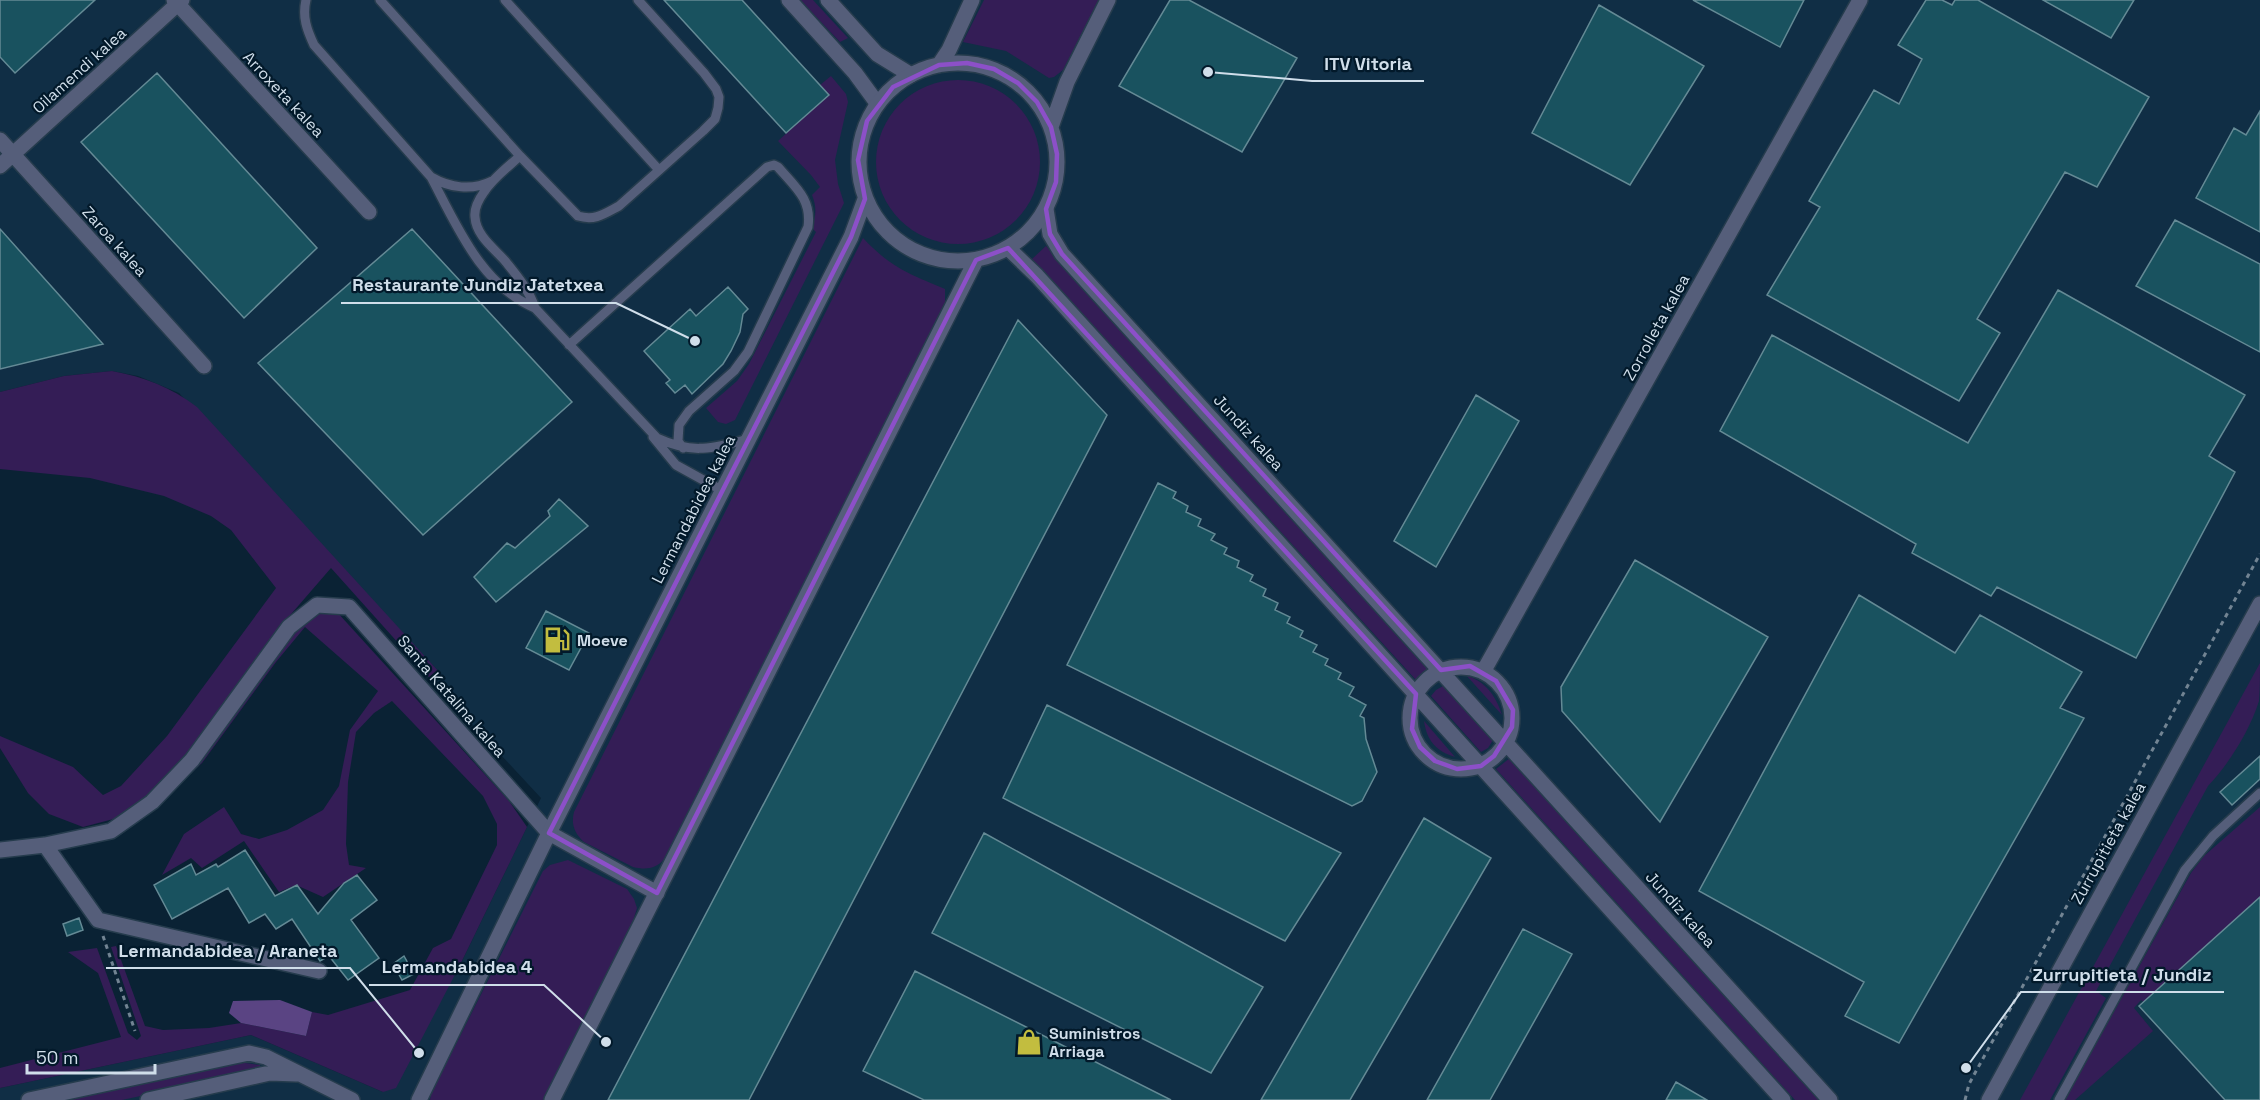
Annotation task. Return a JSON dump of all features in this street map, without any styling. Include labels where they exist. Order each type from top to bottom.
[{"type":"street","points":[[789,0],[855,73],[878,104]]},
{"type":"street","points":[[828,0],[877,54],[911,75]]},
{"type":"street","points":[[939,65],[949,50],[972,0]]},
{"type":"street","points":[[1051,127],[1067,82],[1108,0]]},
{"type":"street","name":"Zorrolleta kalea","points":[[1484,672],[1860,0]]},
{"type":"street","name":"Oilamendi kalea","points":[[0,166],[178,1]]},
{"type":"street","name":"Arroxeta kalea","points":[[178,1],[369,212]]},
{"type":"street","points":[[967,63],[994,69],[1018,83],[1038,102],[1051,127],[1057,154],[1056,182],[1046,209],[1030,231],[1008,248],[976,260],[953,262],[931,258],[909,250],[891,236],[876,219],[865,199],[860,180],[859,150],[867,121],[878,104],[893,87],[911,75],[939,65],[967,63]]},
{"type":"street","name":"Zaroa kalea","points":[[0,140],[204,366]]},
{"type":"street","name":"Lermandabidea kalea","points":[[419,1100],[549,833],[851,237],[865,199]]},
{"type":"street","name":"Jundiz kalea","points":[[1046,209],[1050,234],[1062,254],[1830,1100]]},
{"type":"street","points":[[1008,248],[1037,276],[1783,1100]]},
{"type":"street","points":[[552,1100],[976,260]]},
{"type":"street","name":"Zurrupitieta kalea","points":[[1989,1100],[2260,604]]},
{"type":"street","name":"Santa Katalina kalea","points":[[45,845],[111,831],[152,802],[192,760],[289,627],[317,605],[350,607],[549,833]]},
{"type":"street","points":[[1456,666],[1470,666],[1484,672],[1502,688],[1513,710],[1512,727],[1506,743],[1481,766],[1457,769],[1440,764],[1426,755],[1412,729],[1412,708],[1416,694],[1441,670],[1456,666]]},
{"type":"street","points":[[549,833],[657,893]]},
{"type":"street","points":[[0,850],[45,845],[98,920],[319,971]]},
{"type":"street","points":[[28,1100],[249,1053],[266,1057],[352,1100]]},
{"type":"street","points":[[148,1100],[270,1073],[302,1075]]},
{"type":"lane","points":[[306,0],[304,9],[306,27],[314,45],[431,177],[466,244],[477,260],[509,294],[520,302],[535,308]]},
{"type":"lane","points":[[380,0],[520,156],[578,216],[589,219],[603,215],[619,206],[715,119],[719,97],[716,89],[705,73],[638,0]]},
{"type":"lane","points":[[505,0],[659,170]]},
{"type":"lane","points":[[520,156],[495,180],[478,202],[475,216],[477,228],[530,293],[535,308],[646,428],[676,465],[723,491]]},
{"type":"lane","points":[[569,345],[768,167],[774,165],[778,167],[804,198],[810,214],[808,228],[748,352],[734,371],[689,411],[679,425],[678,441],[683,448]]},
{"type":"lane","points":[[431,177],[443,184],[474,187],[495,180]]},
{"type":"lane","points":[[646,428],[657,438],[683,448],[714,448],[749,439]]},
{"type":"lane","points":[[2058,1100],[2185,870],[2213,836],[2260,793]]},
{"type":"path","points":[[1965,1100],[1969,1084],[2260,554]]},
{"type":"path","points":[[98,920],[135,1031]]},
{"type":"highlighted area","points":[[967,63],[994,69],[1018,83],[1037,102],[1051,127],[1057,154],[1056,182],[1046,209],[1050,234],[1062,254],[1441,670],[1470,666],[1496,681],[1513,710],[1512,727],[1494,756],[1481,766],[1457,769],[1435,761],[1420,747],[1412,729],[1416,694],[1008,248],[976,260],[657,893],[549,833],[851,237],[865,199],[858,160],[867,121],[893,87],[939,65]]},
{"type":"shaded area","points":[[0,0],[2260,0],[2260,1100],[0,1100],[0,1088],[251,1035],[383,1092],[460,965],[541,798],[435,684],[441,674],[179,393],[138,376],[112,371],[64,376],[0,392]]},
{"type":"shaded area","points":[[800,0],[813,0],[848,38],[840,42]]},
{"type":"shaded area","points":[[984,0],[1099,0],[1063,70],[1049,78],[1006,51],[963,42]]},
{"type":"shaded area","points":[[831,76],[846,94],[848,102],[835,160],[838,184],[844,203],[735,420],[726,424],[718,422],[706,408],[737,381],[749,364],[816,232],[812,228],[815,204],[812,195],[820,187],[778,141],[828,95],[820,85]]},
{"type":"shaded area","points":[[958,80],[974,81],[989,86],[1016,104],[1034,131],[1039,146],[1039,178],[1034,193],[1016,220],[989,238],[974,243],[958,244],[942,243],[927,238],[900,220],[882,193],[877,178],[876,162],[877,146],[882,131],[900,104],[927,86],[942,81]]},
{"type":"shaded area","points":[[863,238],[891,263],[945,289],[945,305],[664,859],[658,865],[650,868],[633,867],[584,842],[574,828],[574,812]]},
{"type":"shaded area","points":[[1046,246],[1429,668],[1416,680],[1032,259]]},
{"type":"shaded area","points":[[112,371],[157,384],[197,407],[441,674],[435,684],[331,568],[286,620],[187,755],[146,799],[121,817],[83,827],[49,814],[28,793],[0,748],[0,736],[73,767],[103,795],[121,786],[167,736],[276,588],[231,530],[211,516],[164,496],[90,478],[0,469],[0,392],[64,376]]},
{"type":"shaded area","points":[[337,612],[509,801],[527,827],[460,965],[396,1088],[383,1092],[251,1035],[0,1088],[0,1068],[121,1037],[98,973],[68,952],[97,948],[128,1033],[137,1040],[141,1036],[111,947],[116,946],[145,1026],[163,1030],[209,1028],[241,1023],[306,1036],[312,1012],[328,1015],[410,990],[433,948],[451,939],[497,845],[497,824],[483,796],[392,701],[374,713],[356,732],[348,782],[346,844],[349,865],[366,868],[323,897],[296,885],[279,892],[244,841],[202,868],[191,858],[162,875],[184,834],[224,807],[241,834],[259,839],[287,830],[323,810],[339,786],[350,730],[378,691],[305,627],[276,662],[202,763],[187,777],[270,660],[301,621],[319,613]]},
{"type":"shaded area","points":[[2260,663],[2259,701],[2250,723],[2231,757],[2208,786],[2096,991],[2106,998],[2050,1100],[2020,1100]]},
{"type":"shaded area","points":[[1466,675],[1489,690],[1502,715]]},
{"type":"shaded area","points":[[1443,686],[1493,740],[1488,748],[1481,752],[1431,696]]},
{"type":"shaded area","points":[[1424,721],[1455,757],[1443,752],[1430,740]]},
{"type":"shaded area","points":[[1510,758],[1819,1100],[1795,1100],[1496,769]]},
{"type":"shaded area","points":[[2260,807],[2260,897],[2144,1002],[2141,1000],[2134,1008],[2153,1031],[2075,1100],[2065,1100],[2191,873],[2204,856]]},
{"type":"shaded area","points":[[568,860],[627,889],[637,908],[633,921],[543,1100],[430,1100],[543,871],[550,865]]},
{"type":"shaded area","points":[[280,1000],[312,1012],[306,1036],[241,1023],[229,1013],[233,1001]]},
{"type":"shaded area","points":[[230,1061],[260,1065],[261,1070],[122,1100],[50,1100]]},
{"type":"building","points":[[0,0],[95,0],[15,73],[0,57]]},
{"type":"building","points":[[664,0],[742,0],[829,95],[786,133]]},
{"type":"building","points":[[1170,0],[1189,0],[1297,58],[1242,152],[1119,86]]},
{"type":"building","points":[[1693,0],[1804,0],[1780,47]]},
{"type":"building","points":[[1926,0],[1942,0],[1952,5],[1955,0],[1978,0],[2149,97],[2097,187],[2065,172],[1977,319],[2000,333],[1959,401],[1767,295],[1820,207],[1809,201],[1874,90],[1899,104],[1922,59],[1898,45]]},
{"type":"building","points":[[2043,0],[2134,0],[2111,38]]},
{"type":"building","points":[[1599,5],[1704,66],[1630,185],[1532,133]]},
{"type":"building","points":[[157,73],[317,248],[244,318],[81,142]]},
{"type":"building","points":[[2260,111],[2260,232],[2196,198],[2234,128],[2246,135]]},
{"type":"building","points":[[2175,220],[2260,264],[2260,352],[2136,286]]},
{"type":"building","points":[[0,229],[103,344],[0,369]]},
{"type":"building","points":[[412,229],[572,402],[423,535],[258,363]]},
{"type":"building","points":[[728,287],[748,309],[743,314],[740,332],[731,351],[723,364],[692,394],[685,385],[675,393],[666,383],[670,380],[644,351],[690,309],[696,316]]},
{"type":"building","points":[[2058,290],[2245,395],[2209,456],[2235,472],[2136,658],[1997,587],[1991,596],[1912,553],[1916,544],[1720,431],[1772,335],[1968,443]]},
{"type":"building","points":[[1018,320],[1107,415],[749,1100],[608,1100]]},
{"type":"building","points":[[1476,395],[1519,421],[1436,567],[1394,541]]},
{"type":"building","points":[[1158,483],[1176,492],[1173,498],[1188,506],[1186,512],[1201,519],[1198,526],[1215,534],[1211,540],[1227,548],[1224,554],[1239,561],[1237,567],[1253,575],[1250,581],[1266,589],[1263,596],[1278,603],[1275,610],[1290,617],[1287,623],[1303,631],[1300,637],[1317,645],[1313,652],[1328,659],[1325,665],[1341,673],[1338,679],[1354,687],[1349,696],[1366,705],[1360,716],[1364,718],[1366,739],[1377,772],[1362,801],[1352,806],[1067,665]]},
{"type":"building","points":[[559,499],[588,526],[496,602],[474,577],[507,543],[515,548],[550,516],[548,511]]},
{"type":"building","points":[[1635,560],[1768,637],[1660,822],[1562,711],[1561,687]]},
{"type":"building","points":[[1859,595],[1955,653],[1980,615],[2082,672],[2060,708],[2084,718],[1899,1043],[1845,1016],[1864,982],[1699,891]]},
{"type":"building","name":"Moeve","points":[[546,611],[589,633],[569,670],[526,648]]},
{"type":"building","points":[[1047,705],[1341,853],[1285,941],[1003,798]]},
{"type":"building","points":[[2260,756],[2260,779],[2232,805],[2220,792]]},
{"type":"building","points":[[1424,818],[1491,858],[1350,1100],[1261,1100]]},
{"type":"building","points":[[984,833],[1263,987],[1211,1073],[932,933]]},
{"type":"building","points":[[245,850],[275,896],[297,885],[318,914],[344,883],[357,875],[377,900],[351,920],[379,958],[348,980],[329,956],[320,961],[292,919],[276,929],[265,914],[249,923],[228,888],[172,919],[154,885],[191,864],[196,875],[216,864],[218,867]]},
{"type":"building","points":[[2260,897],[2260,1100],[2225,1100],[2139,1006]]},
{"type":"building","points":[[79,918],[83,930],[67,936],[63,924]]},
{"type":"building","points":[[1523,929],[1572,954],[1490,1100],[1427,1100]]},
{"type":"building","points":[[404,956],[414,974],[402,980],[393,964]]},
{"type":"building","points":[[915,971],[1171,1100],[924,1100],[863,1071]]},
{"type":"building","points":[[1676,1082],[1707,1100],[1666,1100]]},
{"type":"place","name":"ITV Vitoria","points":[[1208,72]]},
{"type":"place","name":"Restaurante Jundiz Jatetxea","points":[[695,341]]},
{"type":"place","name":"Moeve","points":[[557,640]]},
{"type":"place","name":"Lermandabidea 4","points":[[606,1042]]},
{"type":"place","name":"Suministros Arriaga","points":[[1029,1042]]},
{"type":"place","name":"Lermandabidea / Araneta","points":[[419,1053]]},
{"type":"place","name":"Zurrupitieta / Jundiz","points":[[1966,1068]]}]
